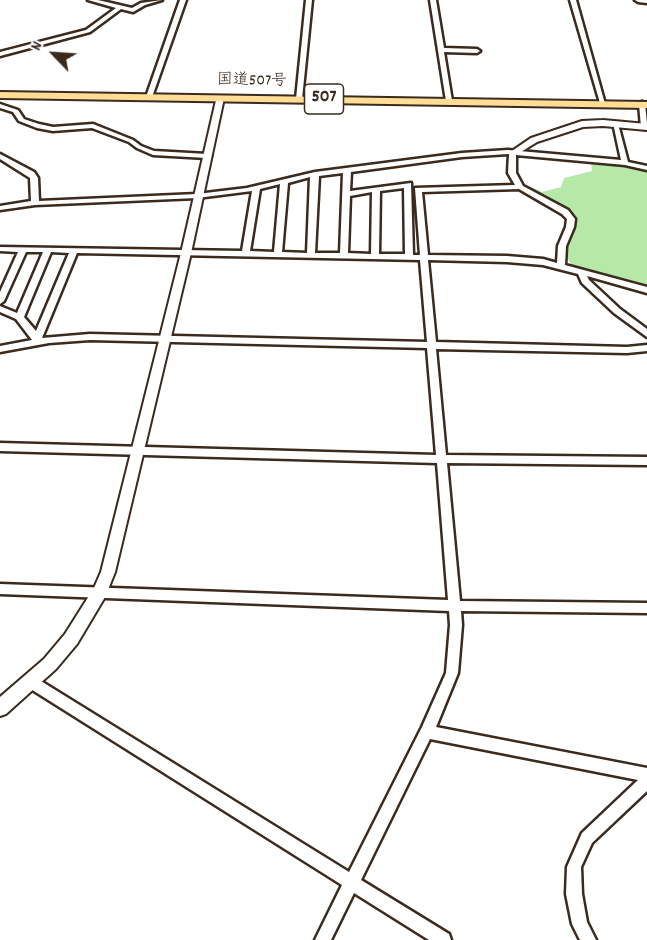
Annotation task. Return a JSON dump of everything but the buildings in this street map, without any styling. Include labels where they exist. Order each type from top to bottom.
[{"type":"highway","name":"国道507号","points":[[1,99],[149,97],[644,105]]},
{"type":"street","points":[[91,0],[133,10],[143,4],[159,0]]},
{"type":"street","points":[[149,97],[183,0]]},
{"type":"street","points":[[299,99],[309,0]]},
{"type":"street","points":[[433,0],[449,101]]},
{"type":"street","points":[[573,0],[603,103]]},
{"type":"street","points":[[638,0],[647,1]]},
{"type":"street","points":[[0,54],[88,31],[119,8]]},
{"type":"street","points":[[441,50],[477,51]]},
{"type":"street","points":[[0,708],[31,682],[71,639],[100,592],[108,572],[186,253],[220,98]]},
{"type":"street","points":[[1,99],[16,111],[21,120],[37,126],[53,129],[93,126],[131,141],[153,153],[207,156]]},
{"type":"street","points":[[513,153],[534,140],[568,127],[593,123],[645,127],[644,105]]},
{"type":"street","points":[[615,124],[625,163]]},
{"type":"street","points":[[513,153],[512,173],[520,187]]},
{"type":"street","points":[[0,208],[35,203],[198,196],[256,188],[315,174],[462,154],[513,153],[625,163],[647,168]]},
{"type":"street","points":[[0,156],[31,174],[35,203]]},
{"type":"street","points":[[344,256],[346,170]]},
{"type":"street","points":[[310,256],[315,174]]},
{"type":"street","points":[[278,255],[284,181]]},
{"type":"street","points":[[346,194],[408,185],[409,258]]},
{"type":"street","points":[[323,940],[427,732],[452,673],[456,625],[418,189],[520,187],[565,212],[571,219],[562,246],[561,265]]},
{"type":"street","points":[[246,254],[256,188]]},
{"type":"street","points":[[375,257],[376,189]]},
{"type":"street","points":[[0,249],[525,260],[561,265],[647,290]]},
{"type":"street","points":[[0,301],[23,250]]},
{"type":"street","points":[[19,317],[48,250]]},
{"type":"street","points":[[36,341],[74,251]]},
{"type":"street","points":[[581,272],[585,280],[610,305],[647,334]]},
{"type":"street","points":[[0,309],[19,317],[36,341]]},
{"type":"street","points":[[0,349],[36,341],[90,337],[627,350],[647,348]]},
{"type":"street","points":[[0,447],[441,459],[647,461]]},
{"type":"street","points":[[0,589],[454,606],[647,608]]},
{"type":"street","points":[[31,682],[443,940]]},
{"type":"street","points":[[427,732],[647,775]]},
{"type":"street","points":[[588,940],[580,924],[574,894],[574,867],[587,838],[647,781]]},
{"type":"green space","points":[[591,163],[635,166],[647,170],[647,286],[572,266],[565,254],[574,220],[525,188],[529,186],[542,192],[561,187],[564,178],[592,171]]}]
